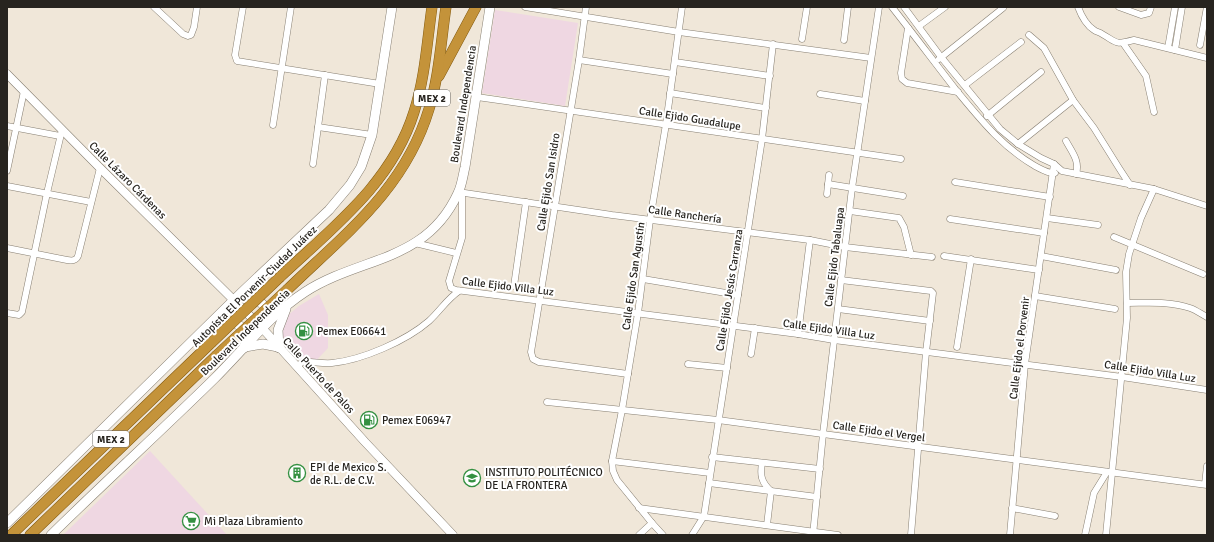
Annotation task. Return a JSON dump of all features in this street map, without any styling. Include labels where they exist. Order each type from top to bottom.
[{"type":"highway","points":[[428,7],[429,29]]},
{"type":"highway","name":"Autopista El Porvenir-Ciudad Juárez","points":[[11,535],[369,192],[388,168],[402,142],[415,110],[432,7]]},
{"type":"highway","name":"MEX 2","points":[[30,535],[363,217],[394,181],[418,138],[428,112],[435,83],[446,7]]},
{"type":"highway","points":[[435,83],[476,7]]},
{"type":"main road","name":"MEX 2","points":[[7,523],[234,300],[342,197],[361,167],[372,135],[392,7]]},
{"type":"main road","name":"Boulevard Independencia","points":[[51,535],[117,470],[216,377],[285,308],[304,293],[321,283],[398,253],[431,232],[443,218],[460,192],[477,97],[490,7]]},
{"type":"main road","points":[[263,273],[256,288],[257,297],[267,307],[277,310],[285,308]]},
{"type":"main road","points":[[206,328],[223,321],[234,322],[238,324],[245,335],[244,348],[262,344],[279,347],[278,330],[285,308]]},
{"type":"street","points":[[154,7],[186,36],[190,36],[194,27],[197,7]]},
{"type":"street","points":[[243,7],[235,59],[238,61],[380,84]]},
{"type":"street","points":[[273,125],[291,7]]},
{"type":"street","points":[[525,7],[679,32],[872,58]]},
{"type":"street","name":"Calle Ejido San Isidro","points":[[586,7],[579,60],[531,352],[533,359],[539,362],[628,374]]},
{"type":"street","name":"Calle Ejido San Agustín","points":[[639,508],[614,475],[612,461],[638,313],[650,220],[666,124],[682,7]]},
{"type":"street","points":[[802,39],[807,7]]},
{"type":"street","points":[[844,40],[848,7]]},
{"type":"street","name":"Calle Ejido Tabaluapa","points":[[813,534],[823,434],[852,188],[879,7]]},
{"type":"street","points":[[892,7],[934,62],[991,132],[1009,149],[1031,164],[1053,174],[1062,171]]},
{"type":"street","points":[[904,7],[941,57],[988,115],[1000,129],[1018,144],[1054,164],[1062,171],[1154,189],[1207,206]]},
{"type":"street","points":[[919,26],[945,7]]},
{"type":"street","points":[[1078,7],[1084,19],[1092,29],[1113,42],[1123,43],[1134,40],[1207,58]]},
{"type":"street","points":[[1119,7],[1143,15],[1148,13],[1151,7]]},
{"type":"street","points":[[1172,49],[1175,7]]},
{"type":"street","points":[[1172,49],[1182,7]]},
{"type":"street","points":[[1200,45],[1205,33],[1207,7]]},
{"type":"street","points":[[934,62],[1003,8]]},
{"type":"street","points":[[908,28],[901,73],[902,79],[907,83],[958,92]]},
{"type":"street","points":[[1029,34],[1044,48],[1073,100],[1094,128],[1130,185]]},
{"type":"street","points":[[965,85],[1021,42]]},
{"type":"street","points":[[1123,43],[1146,76],[1154,112]]},
{"type":"street","name":"Calle Ejido Jesús Carranza","points":[[692,535],[704,516],[762,139],[773,44]]},
{"type":"street","points":[[579,60],[673,74]]},
{"type":"street","points":[[675,62],[770,76]]},
{"type":"street","points":[[981,121],[1041,72]]},
{"type":"street","name":"Calle Lázaro Cárdenas","points":[[7,74],[61,133],[100,168],[234,300]]},
{"type":"street","points":[[312,164],[326,75]]},
{"type":"street","points":[[7,171],[24,91]]},
{"type":"street","points":[[670,93],[766,108]]},
{"type":"street","points":[[820,94],[865,101]]},
{"type":"street","name":"Calle Ejido Guadalupe","points":[[477,97],[901,159]]},
{"type":"street","points":[[1018,144],[1073,100]]},
{"type":"street","points":[[7,126],[61,133],[22,312],[19,315],[7,313]]},
{"type":"street","points":[[318,127],[372,135]]},
{"type":"street","points":[[1066,141],[1077,162],[1078,168],[1076,174]]},
{"type":"street","name":"Calle Ejido el Porvenir","points":[[1010,535],[1025,364],[1054,164]]},
{"type":"street","points":[[7,248],[67,260],[74,260],[78,256],[100,168]]},
{"type":"street","points":[[827,194],[829,175]]},
{"type":"street","points":[[955,182],[1050,197]]},
{"type":"street","points":[[828,184],[903,196]]},
{"type":"street","points":[[7,186],[91,202]]},
{"type":"street","points":[[1106,535],[1110,472],[1122,377],[1127,302],[1126,272],[1131,245],[1154,189]]},
{"type":"street","points":[[415,243],[456,253],[462,234],[460,192]]},
{"type":"street","name":"Calle Ranchería","points":[[460,192],[554,207],[810,240],[845,247],[932,257]]},
{"type":"street","points":[[514,286],[526,202]]},
{"type":"street","points":[[850,211],[898,217],[904,227],[911,255]]},
{"type":"street","points":[[1047,218],[1098,224]]},
{"type":"street","points":[[950,219],[1044,233]]},
{"type":"street","points":[[1114,237],[1203,274]]},
{"type":"street","points":[[798,334],[810,240]]},
{"type":"street","name":"Calle Ejido Villa Luz","points":[[456,253],[449,281],[453,290],[755,328],[834,340],[1122,377],[1207,390]]},
{"type":"street","points":[[944,256],[1039,270]]},
{"type":"street","points":[[1041,256],[1116,270]]},
{"type":"street","points":[[956,347],[971,259]]},
{"type":"street","points":[[643,279],[738,295]]},
{"type":"street","points":[[841,280],[932,292],[911,535]]},
{"type":"street","points":[[297,367],[302,362],[310,361],[324,364],[341,362],[368,354],[401,340],[430,320],[450,297],[459,291]]},
{"type":"street","points":[[1035,296],[1115,309]]},
{"type":"street","name":"Calle Puerto de Palos","points":[[234,300],[263,329],[453,535]]},
{"type":"street","points":[[1127,302],[1179,305],[1192,309],[1207,317]]},
{"type":"street","points":[[838,309],[930,322]]},
{"type":"street","points":[[751,354],[755,328]]},
{"type":"street","points":[[688,364],[727,368]]},
{"type":"street","name":"Calle Ejido el Vergel","points":[[547,402],[718,420],[1206,485]]},
{"type":"street","points":[[712,457],[820,469]]},
{"type":"street","points":[[612,461],[710,473]]},
{"type":"street","points":[[762,463],[762,480],[771,491],[766,525]]},
{"type":"street","points":[[1206,485],[1207,466]]},
{"type":"street","points":[[1085,535],[1094,493],[1110,472]]},
{"type":"street","points":[[709,483],[817,497]]},
{"type":"street","points":[[639,508],[766,525],[813,534],[838,535]]},
{"type":"street","points":[[639,508],[663,535]]},
{"type":"street","points":[[1012,508],[1056,516]]},
{"type":"street","points":[[639,535],[652,523]]},
{"type":"shaded area","points":[[495,10],[578,23],[565,106],[482,93]]},
{"type":"shaded area","name":"Pemex E06641","points":[[319,294],[328,315],[328,348],[310,367],[282,338],[281,327],[287,316],[299,306]]},
{"type":"shaded area","points":[[150,451],[227,535],[63,535]]},
{"type":"place","name":"Pemex E06641","points":[[304,331]]},
{"type":"place","name":"Pemex E06947","points":[[369,420]]},
{"type":"place","name":"EPI de Mexico S. de R.L. de C.V.","points":[[297,473]]},
{"type":"place","name":"INSTITUTO POLITÉCNICO DE LA FRONTERA","points":[[472,478]]},
{"type":"place","name":"Mi Plaza Libramiento","points":[[191,521]]}]
